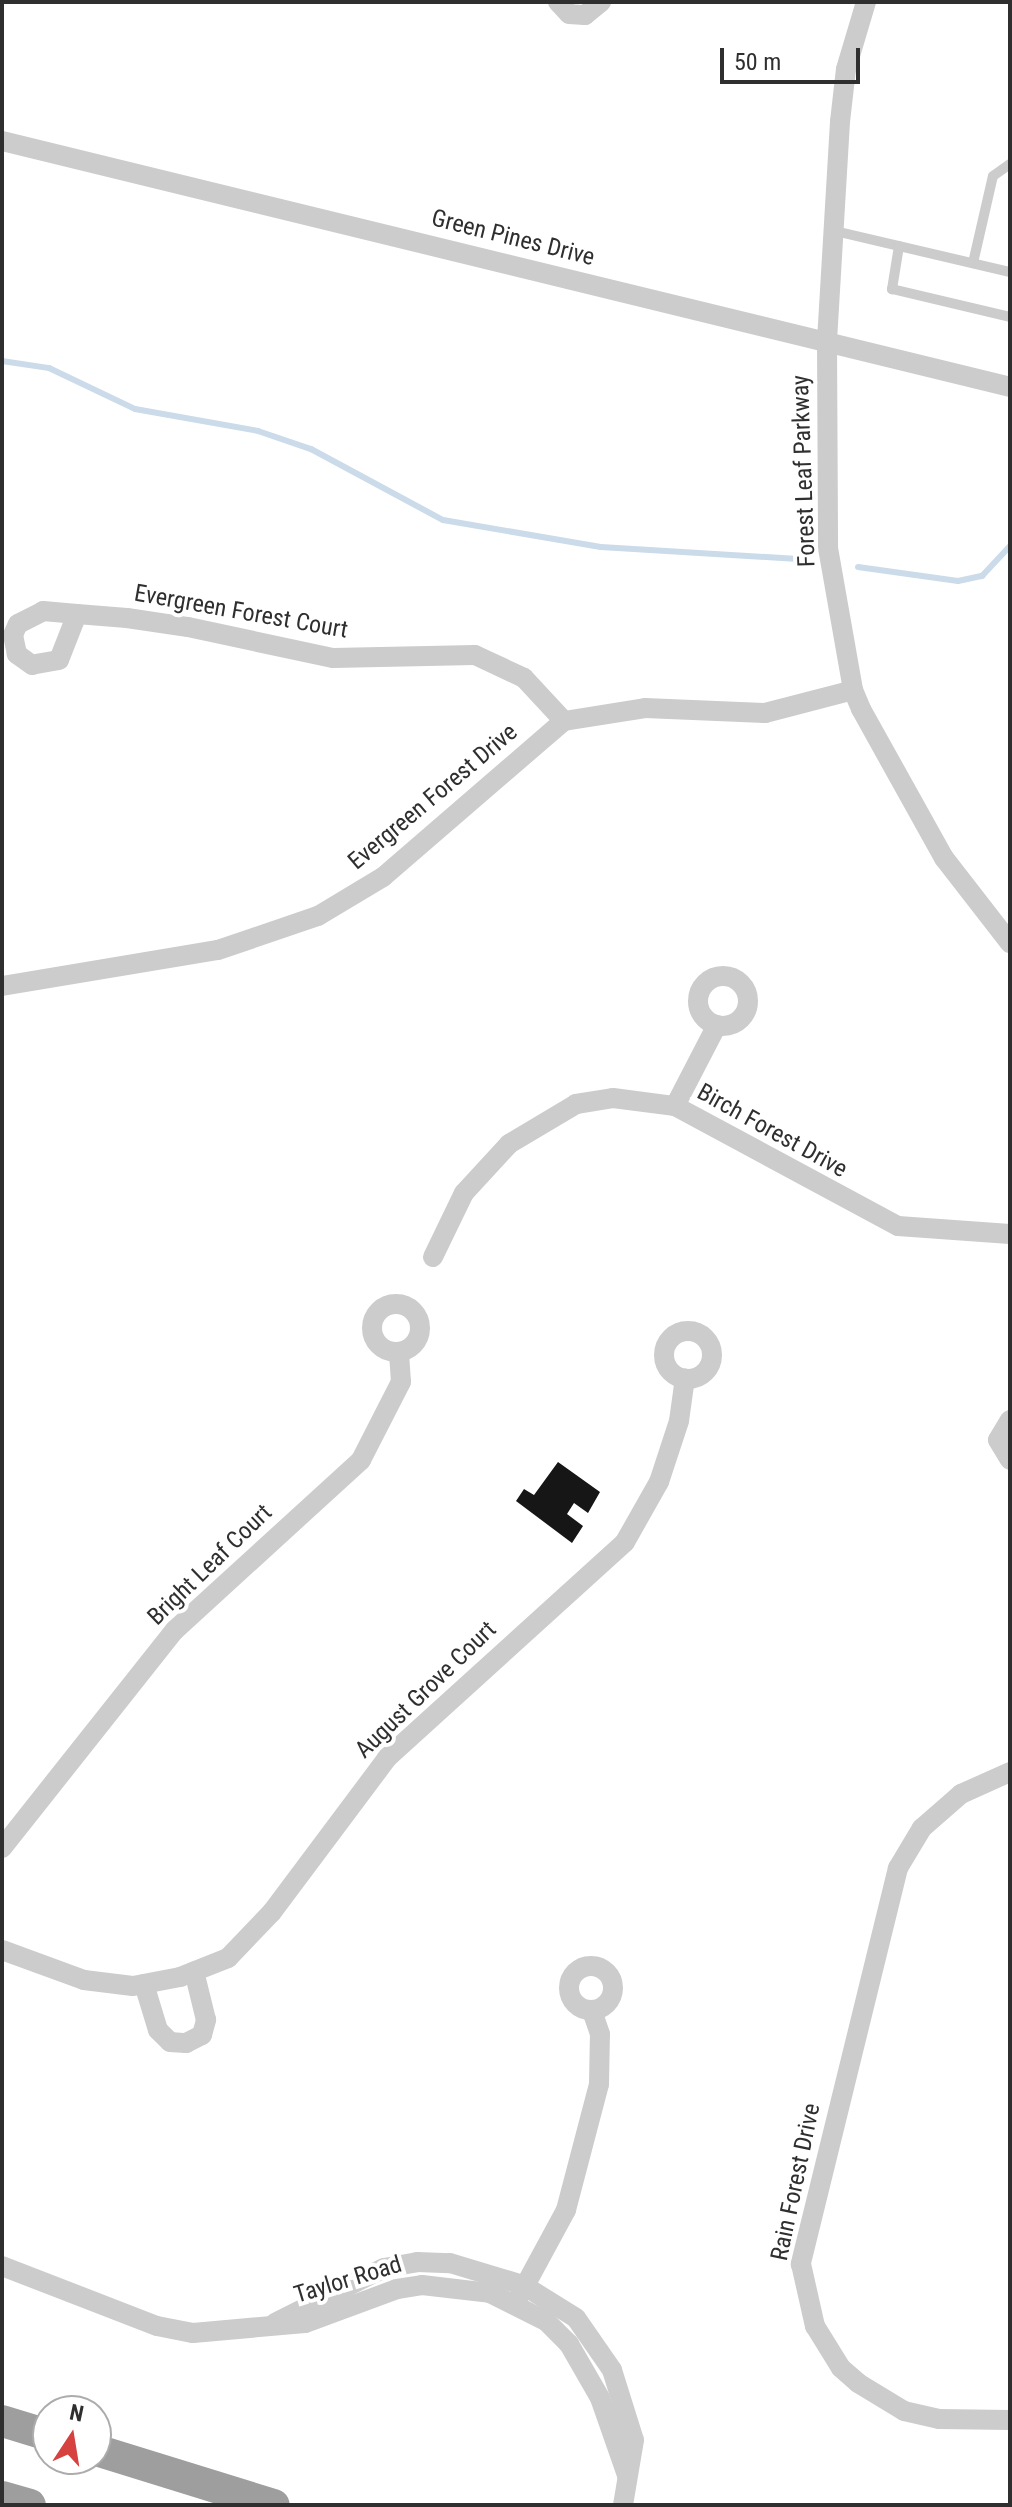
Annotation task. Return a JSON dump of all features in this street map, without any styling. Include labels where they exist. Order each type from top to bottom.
[{"type":"highway","points":[[2,2421],[32,2430]]},
{"type":"highway","points":[[112,2455],[274,2505]]},
{"type":"street","points":[[558,2],[569,14],[585,15],[601,2]]},
{"type":"street","name":"Forest Leaf Parkway","points":[[866,2],[846,69],[827,343],[828,548],[853,690],[925,828],[976,905],[1009,940]]},
{"type":"street","name":"Green Pines Drive","points":[[2,141],[1010,387]]},
{"type":"street","name":"Evergreen Forest Court","points":[[77,614],[188,627],[333,658],[475,655],[524,678],[564,721]]},
{"type":"street","points":[[564,721],[645,708],[765,713],[853,690]]},
{"type":"street","name":"Evergreen Forest Drive","points":[[2,986],[218,950],[318,916],[383,877],[564,721]]},
{"type":"street","points":[[675,1106],[717,1025]]},
{"type":"street","name":"Birch Forest Drive","points":[[433,1257],[464,1193],[485,1165],[535,1124],[576,1104],[604,1099],[642,1098],[675,1106],[898,1226],[1010,1234]]},
{"type":"street","name":"Bright Leaf Court","points":[[2,1848],[175,1630],[361,1460],[401,1382],[399,1352]]},
{"type":"street","name":"August Grove Court","points":[[2,1950],[84,1980],[144,1984],[228,1958],[272,1912],[387,1758],[625,1542],[659,1482],[679,1421],[685,1378]]},
{"type":"street","points":[[1010,1420],[998,1440],[1010,1460]]},
{"type":"street","name":"Rain Forest Drive","points":[[1010,1772],[961,1794],[922,1828],[898,1868],[801,2264],[815,2326],[841,2368],[858,2383],[904,2411],[927,2416],[1010,2420]]},
{"type":"street","points":[[144,1984],[158,2030],[170,2042],[186,2043],[202,2035],[206,2020],[194,1971]]},
{"type":"street","points":[[520,2294],[566,2210],[599,2084],[600,2034],[592,2011]]},
{"type":"street","name":"Taylor Road","points":[[2,2266],[157,2326],[193,2333],[305,2323],[397,2289],[422,2285],[520,2294],[584,2368],[627,2475],[623,2505]]},
{"type":"lane","points":[[973,263],[993,176],[1010,164]]},
{"type":"lane","points":[[835,231],[1010,272]]},
{"type":"lane","points":[[899,246],[892,289],[1010,317]]},
{"type":"building","points":[[558,1462],[600,1492],[588,1513],[574,1503],[567,1514],[583,1526],[572,1543],[516,1501],[524,1489],[534,1495]]},
{"type":"waterway","points":[[2,361],[49,368],[135,409],[258,431],[311,449],[443,520],[601,547],[798,559]]},
{"type":"waterway","points":[[858,567],[958,581],[982,576],[1010,546]]}]
